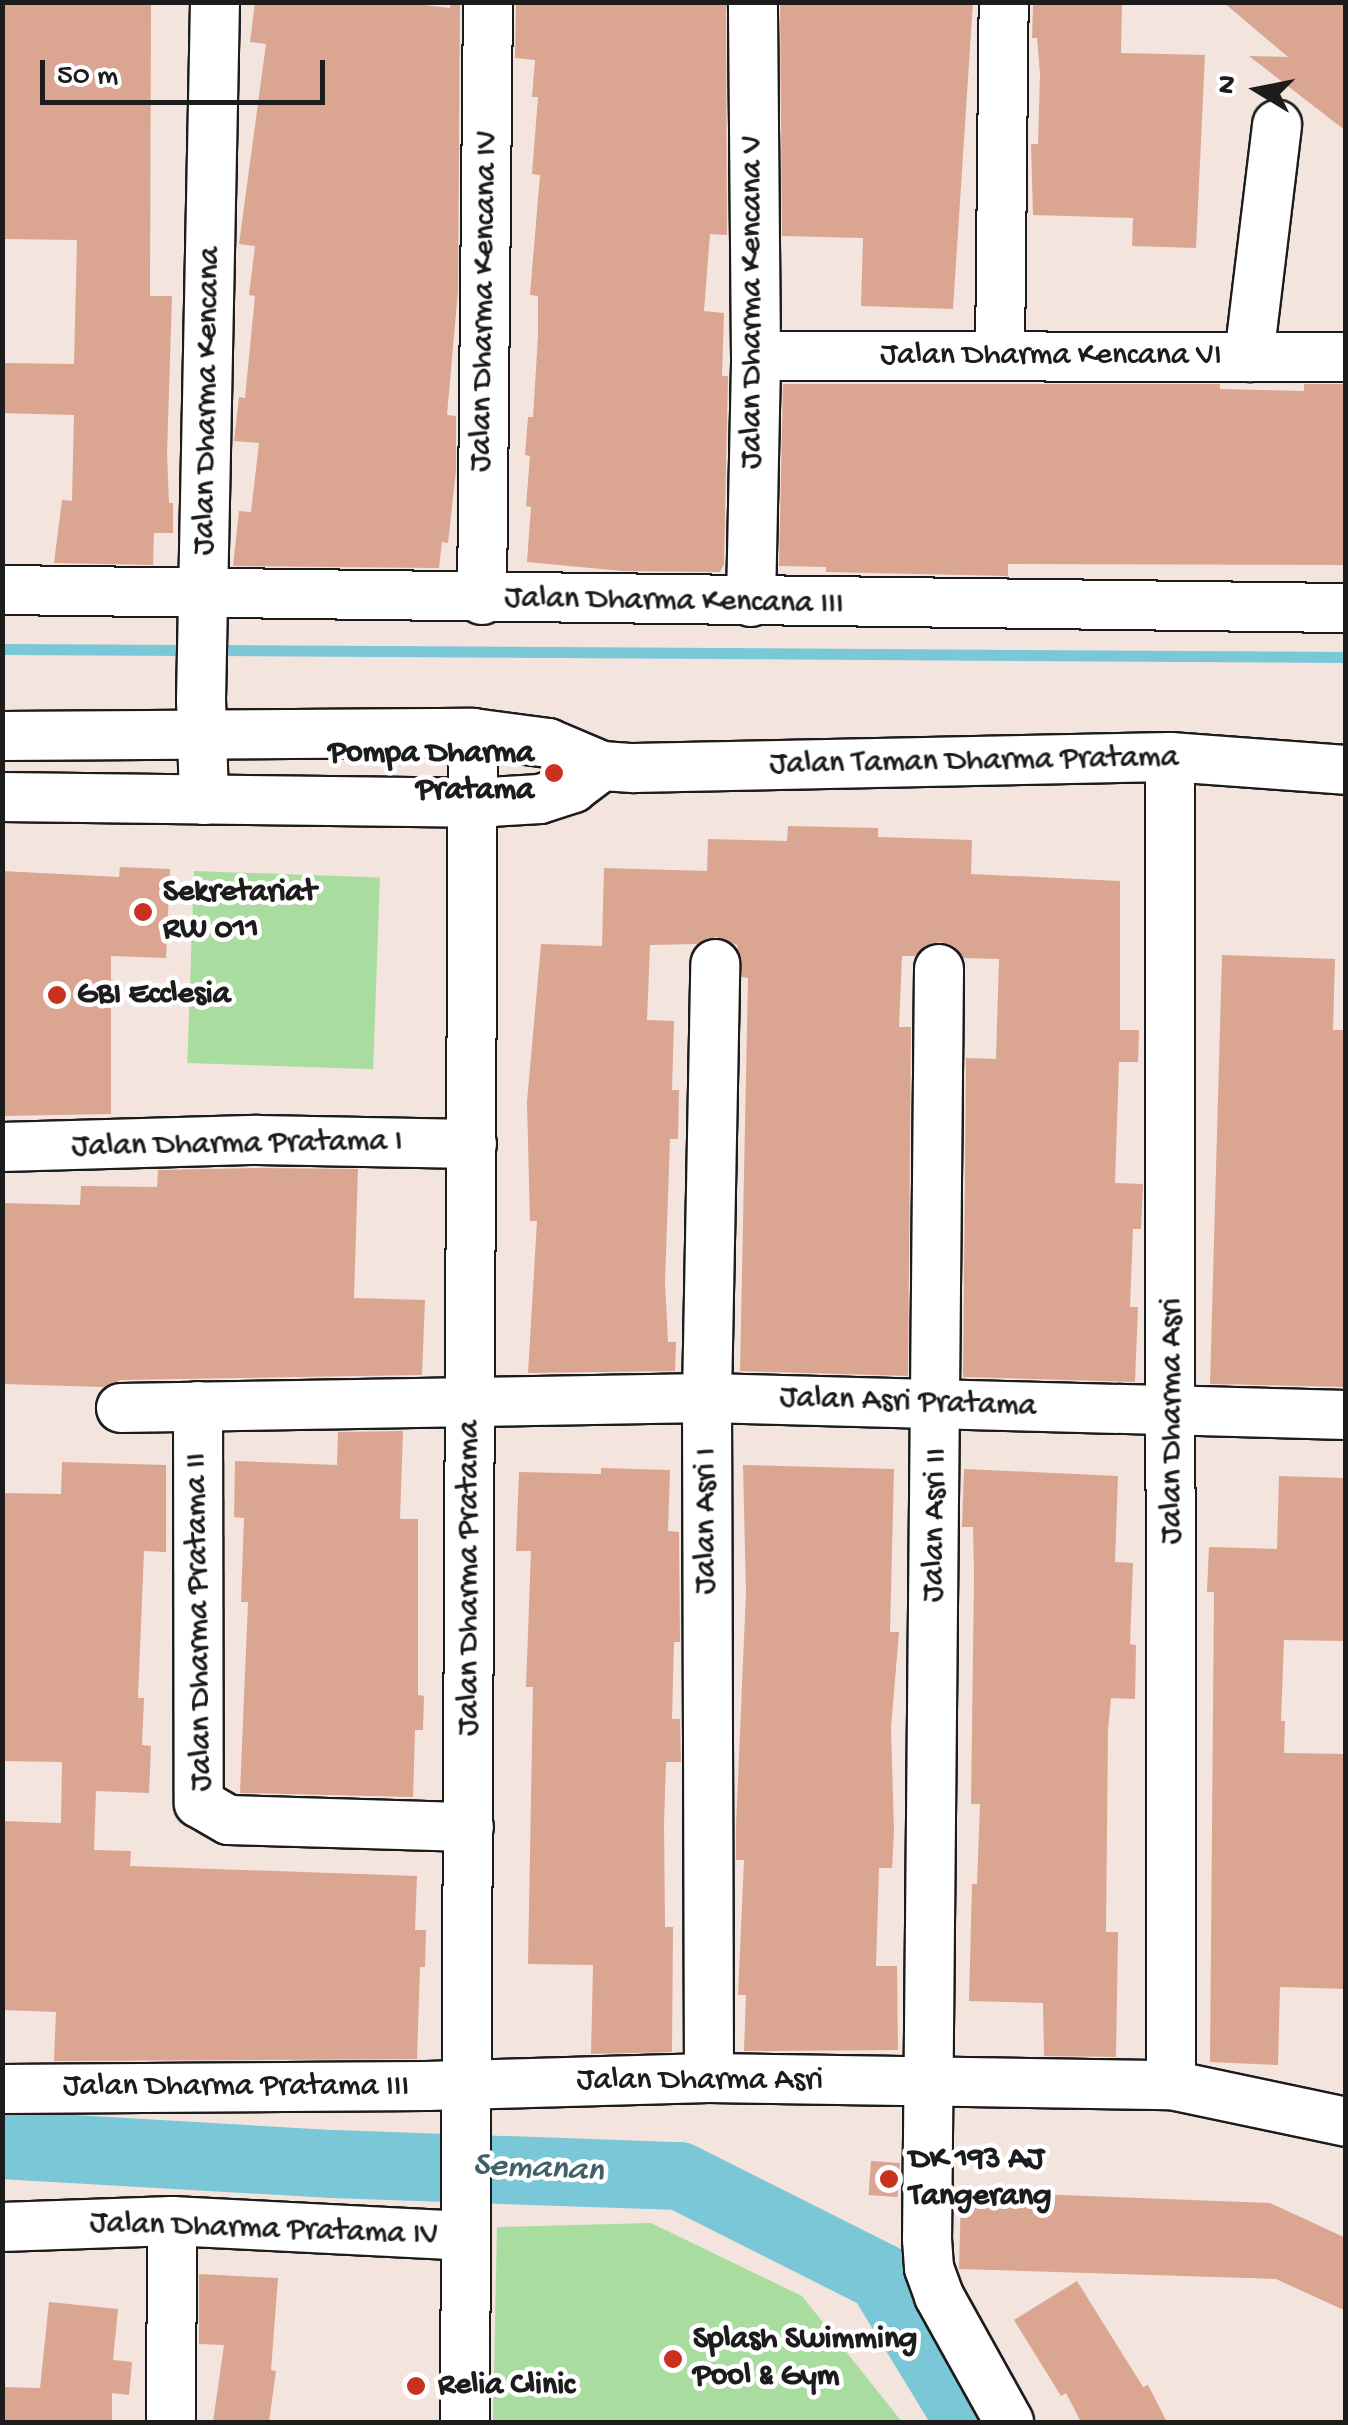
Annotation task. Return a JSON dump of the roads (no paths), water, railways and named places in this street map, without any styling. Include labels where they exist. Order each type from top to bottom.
[{"type":"street","name":"Jalan Dharma Kencana","points":[[204,800],[202,717],[215,2]]},
{"type":"street","name":"Jalan Dharma Kencana IV","points":[[482,600],[488,2]]},
{"type":"street","name":"Jalan Dharma Kencana V","points":[[751,602],[756,356],[753,2]]},
{"type":"street","points":[[1000,356],[1004,2]]},
{"type":"street","points":[[1249,357],[1277,125]]},
{"type":"street","name":"Jalan Dharma Kencana VI","points":[[756,356],[1346,357]]},
{"type":"street","name":"Jalan Dharma Kencana III","points":[[2,590],[482,600],[1346,608]]},
{"type":"street","name":"Jalan Taman Dharma Pratama","points":[[2,736],[202,717],[473,733],[548,743],[602,766],[1170,757],[1346,770]]},
{"type":"street","name":"Jalan Dharma Pratama","points":[[465,2422],[473,733]]},
{"type":"street","name":"Jalan Dharma Asri","points":[[1170,757],[1170,2085]]},
{"type":"street","points":[[2,797],[473,803],[540,799],[573,788],[602,766]]},
{"type":"street","name":"Jalan Asri I","points":[[710,2078],[707,1398],[715,964]]},
{"type":"street","name":"Jalan Asri II","points":[[939,969],[930,2268],[939,2296],[1009,2422]]},
{"type":"street","name":"Jalan Dharma Pratama I","points":[[2,1146],[258,1140],[472,1144]]},
{"type":"street","name":"Jalan Asri Pratama","points":[[471,1398],[707,1398],[1346,1415]]},
{"type":"street","name":"Jalan Dharma Pratama II","points":[[121,1408],[471,1398]]},
{"type":"street","name":"Jalan Dharma Pratama II","points":[[198,1406],[198,1803],[229,1820],[470,1828]]},
{"type":"street","name":"Jalan Dharma Asri","points":[[468,2088],[710,2078],[1170,2085],[1346,2122]]},
{"type":"street","name":"Jalan Dharma Pratama III","points":[[2,2088],[468,2088]]},
{"type":"street","points":[[171,2422],[172,2221]]},
{"type":"street","name":"Jalan Dharma Pratama IV","points":[[2,2227],[172,2221],[467,2230]]},
{"type":"waterway","points":[[2,649],[191,650]]},
{"type":"waterway","points":[[215,650],[1346,657]]},
{"type":"waterway","name":"Semanan","points":[[2,2145],[333,2164],[680,2176],[881,2277],[969,2422]]},
{"type":"place","name":"Pompa Dharma Pratama","points":[[554,773]]},
{"type":"place","name":"Sekretariat RW 011","points":[[143,912]]},
{"type":"place","name":"GBI Ecclesia","points":[[57,995]]},
{"type":"place","name":"DK 193 AJ Tangerang","points":[[889,2179]]},
{"type":"place","name":"Splash Swimming Pool & Gym","points":[[673,2359]]},
{"type":"place","name":"Relia Clinic","points":[[416,2386]]}]
